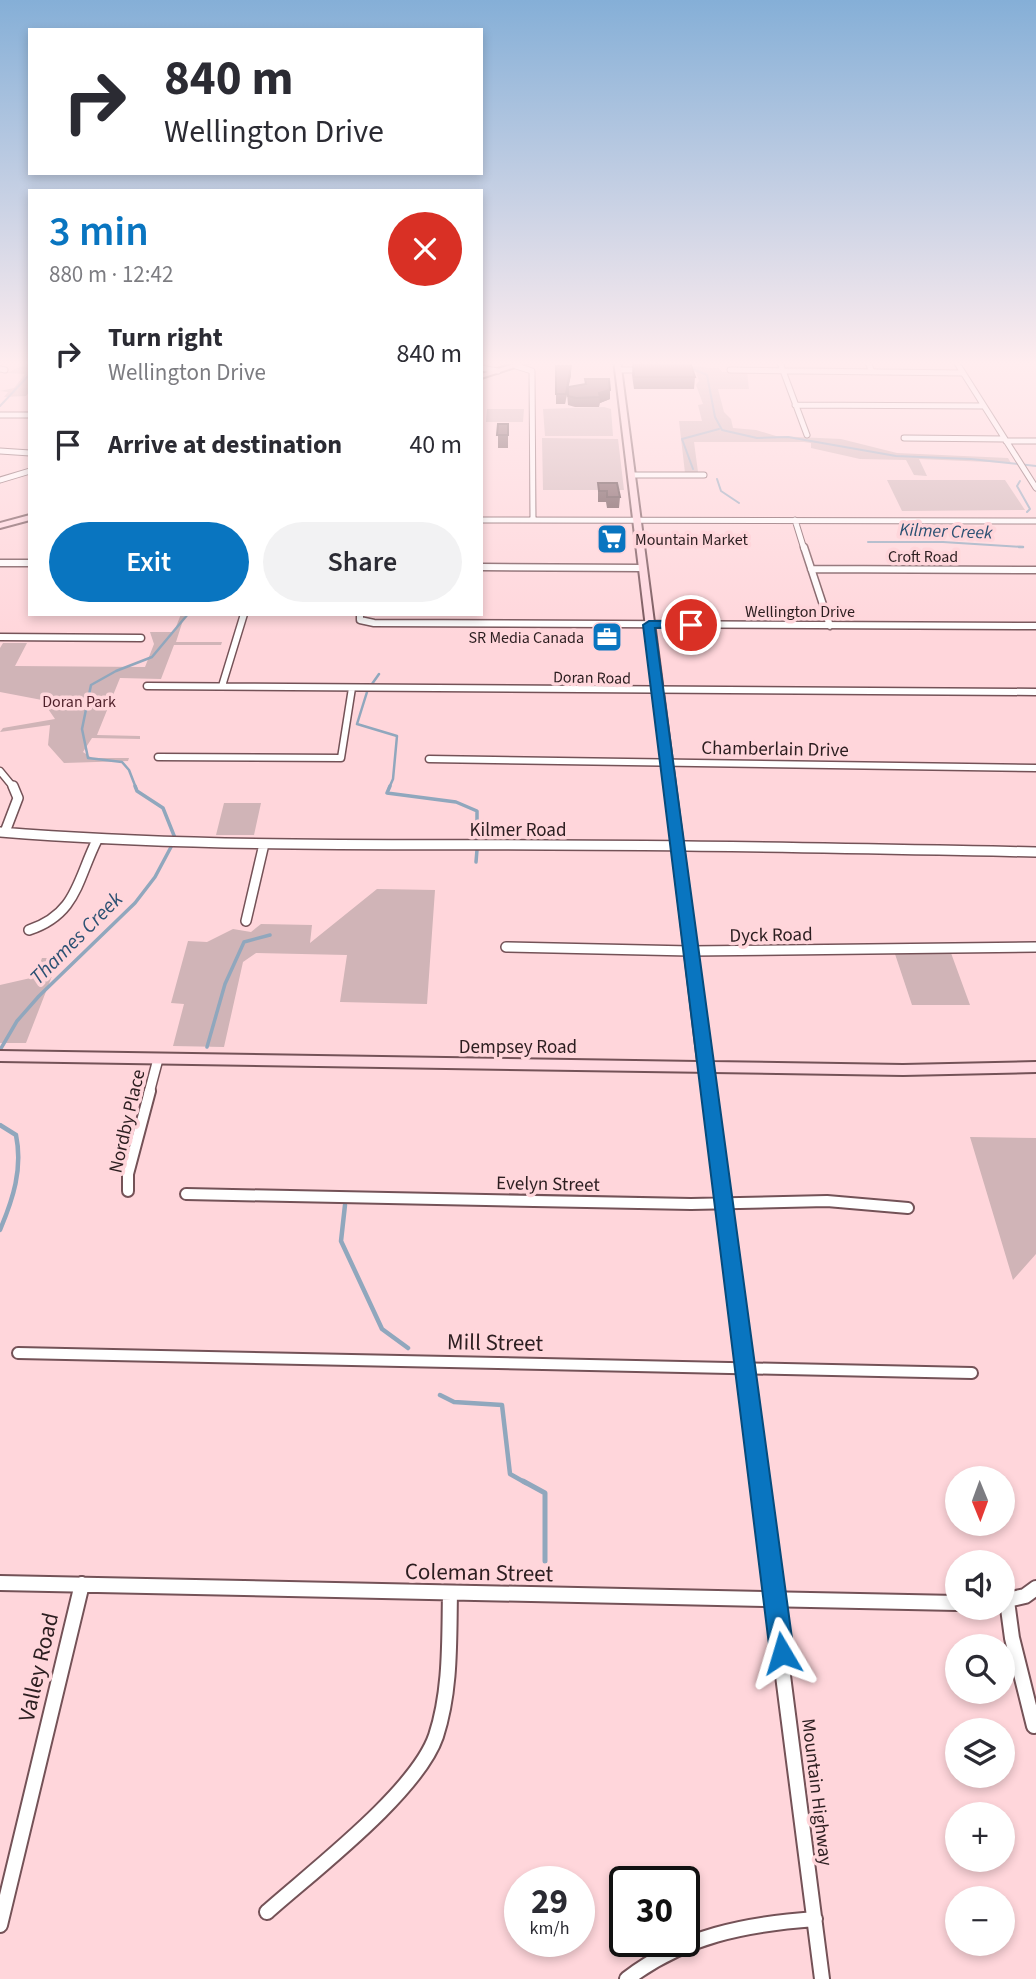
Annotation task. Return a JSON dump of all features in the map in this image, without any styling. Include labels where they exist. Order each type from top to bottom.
[{"type":"street","points":[[533,452],[533,520]]},
{"type":"street","name":"Mountain Highway","points":[[628,452],[822,1979]]},
{"type":"street","points":[[1014,452],[1036,488]]},
{"type":"street","points":[[0,480],[28,472]]},
{"type":"street","points":[[631,475],[704,475]]},
{"type":"street","points":[[0,526],[28,518]]},
{"type":"street","points":[[483,520],[1036,521]]},
{"type":"street","points":[[795,520],[830,626]]},
{"type":"street","points":[[0,563],[28,563]]},
{"type":"street","points":[[483,566],[642,568]]},
{"type":"street","name":"Croft Road","points":[[811,569],[1036,570]]},
{"type":"street","points":[[222,686],[243,616]]},
{"type":"street","name":"Wellington Drive","points":[[360,616],[360,620],[374,623],[1036,626]]},
{"type":"street","points":[[0,637],[141,638]]},
{"type":"street","name":"Doran Road","points":[[147,686],[1036,692]]},
{"type":"street","points":[[159,757],[341,758],[352,688]]},
{"type":"street","name":"Chamberlain Drive","points":[[429,759],[1036,768]]},
{"type":"street","points":[[0,771],[13,785],[18,798],[3,832]]},
{"type":"street","name":"Kilmer Road","points":[[3,832],[97,840],[264,844],[679,846],[1036,852]]},
{"type":"street","points":[[29,930],[51,924],[66,910],[97,840]]},
{"type":"street","points":[[246,921],[264,844]]},
{"type":"street","name":"Dyck Road","points":[[506,947],[690,951],[1036,947]]},
{"type":"street","name":"Dempsey Road","points":[[0,1056],[903,1070],[1036,1067]]},
{"type":"street","name":"Nordby Place","points":[[128,1192],[128,1174],[158,1059]]},
{"type":"street","name":"Evelyn Street","points":[[186,1194],[723,1204],[844,1202],[908,1208]]},
{"type":"street","name":"Mill Street","points":[[18,1353],[972,1373]]},
{"type":"street","name":"Coleman Street","points":[[0,1583],[945,1603]]},
{"type":"street","name":"Valley Road","points":[[0,1925],[82,1584]]},
{"type":"street","points":[[1015,1598],[1025,1596],[1036,1588]]},
{"type":"street","points":[[267,1912],[395,1797],[424,1759],[435,1738],[447,1692],[450,1593]]},
{"type":"street","points":[[1009,1620],[1034,1726]]},
{"type":"street","points":[[627,1979],[646,1962],[669,1949],[702,1938],[768,1924],[815,1919]]},
{"type":"green space","points":[[542,452],[620,452],[624,490],[543,490]]},
{"type":"green space","points":[[683,452],[695,452],[698,472],[685,473]]},
{"type":"green space","points":[[830,452],[1008,458],[1011,463],[919,459],[927,476],[914,475],[906,460],[860,459]]},
{"type":"green space","points":[[887,480],[1005,480],[1025,510],[902,511]]},
{"type":"green space","name":"Doran Park","points":[[180,616],[184,616],[176,642],[222,642],[221,645],[174,645],[161,679],[120,678],[97,735],[140,736],[140,739],[92,738],[83,752],[92,758],[129,758],[128,761],[64,763],[48,745],[50,725],[0,732],[3,728],[55,719],[42,700],[0,692],[0,648],[3,643],[27,643],[15,666],[145,667],[154,644],[150,632],[174,632]]},
{"type":"green space","points":[[224,803],[261,803],[254,835],[216,835]]},
{"type":"green space","points":[[377,889],[435,890],[427,1004],[340,1002],[347,955],[256,953],[243,962],[224,1047],[173,1046],[184,1004],[171,1003],[188,941],[207,942],[233,929],[251,932],[261,924],[312,925],[310,943]]},
{"type":"green space","points":[[951,953],[970,1005],[912,1005],[895,954]]},
{"type":"green space","points":[[42,958],[59,958],[26,1043],[0,1043],[0,985],[35,977]]},
{"type":"green space","points":[[970,1137],[1036,1138],[1036,1254],[1013,1280]]},
{"type":"building","points":[[598,483],[617,483],[620,497],[607,497],[607,491],[599,491]]},
{"type":"waterway","name":"Kilmer Creek","points":[[687,452],[693,469]]},
{"type":"waterway","points":[[875,452],[1036,466]]},
{"type":"waterway","name":"Kilmer Creek","points":[[717,479],[721,491],[739,503]]},
{"type":"waterway","points":[[1020,481],[1017,486],[1030,509],[1027,512]]},
{"type":"waterway","name":"Kilmer Creek","points":[[868,542],[943,542],[1023,547],[1019,547]]},
{"type":"waterway","name":"Thames Creek","points":[[136,788],[129,770],[122,762],[88,758],[82,729],[91,685],[116,671],[152,657],[186,616]]},
{"type":"waterway","points":[[372,684],[379,674]]},
{"type":"waterway","points":[[367,692],[357,724],[397,736],[393,779],[389,788]]},
{"type":"waterway","name":"Thames Creek","points":[[135,786],[137,791],[163,808],[175,838]]},
{"type":"waterway","points":[[390,786],[387,793],[456,802],[477,811],[477,840]]},
{"type":"waterway","name":"Thames Creek","points":[[0,1050],[17,1021],[39,996],[135,903],[155,877],[171,847]]},
{"type":"waterway","points":[[476,862],[477,850]]},
{"type":"waterway","points":[[207,1047],[225,984],[244,942],[270,935]]},
{"type":"waterway","name":"Thames Creek","points":[[0,1125],[16,1135],[18,1148],[13,1195],[0,1230]]},
{"type":"waterway","points":[[345,1205],[341,1241],[382,1329],[408,1348]]},
{"type":"waterway","points":[[440,1395],[454,1402],[502,1405],[510,1474],[526,1483]]},
{"type":"waterway","points":[[523,1481],[545,1493],[545,1561]]},
{"type":"place","name":"Mountain Market","points":[[612,539]]},
{"type":"place","name":"SR Media Canada","points":[[607,637]]},
{"type":"route","points":[[691,625],[649,625],[782,1653]]}]
